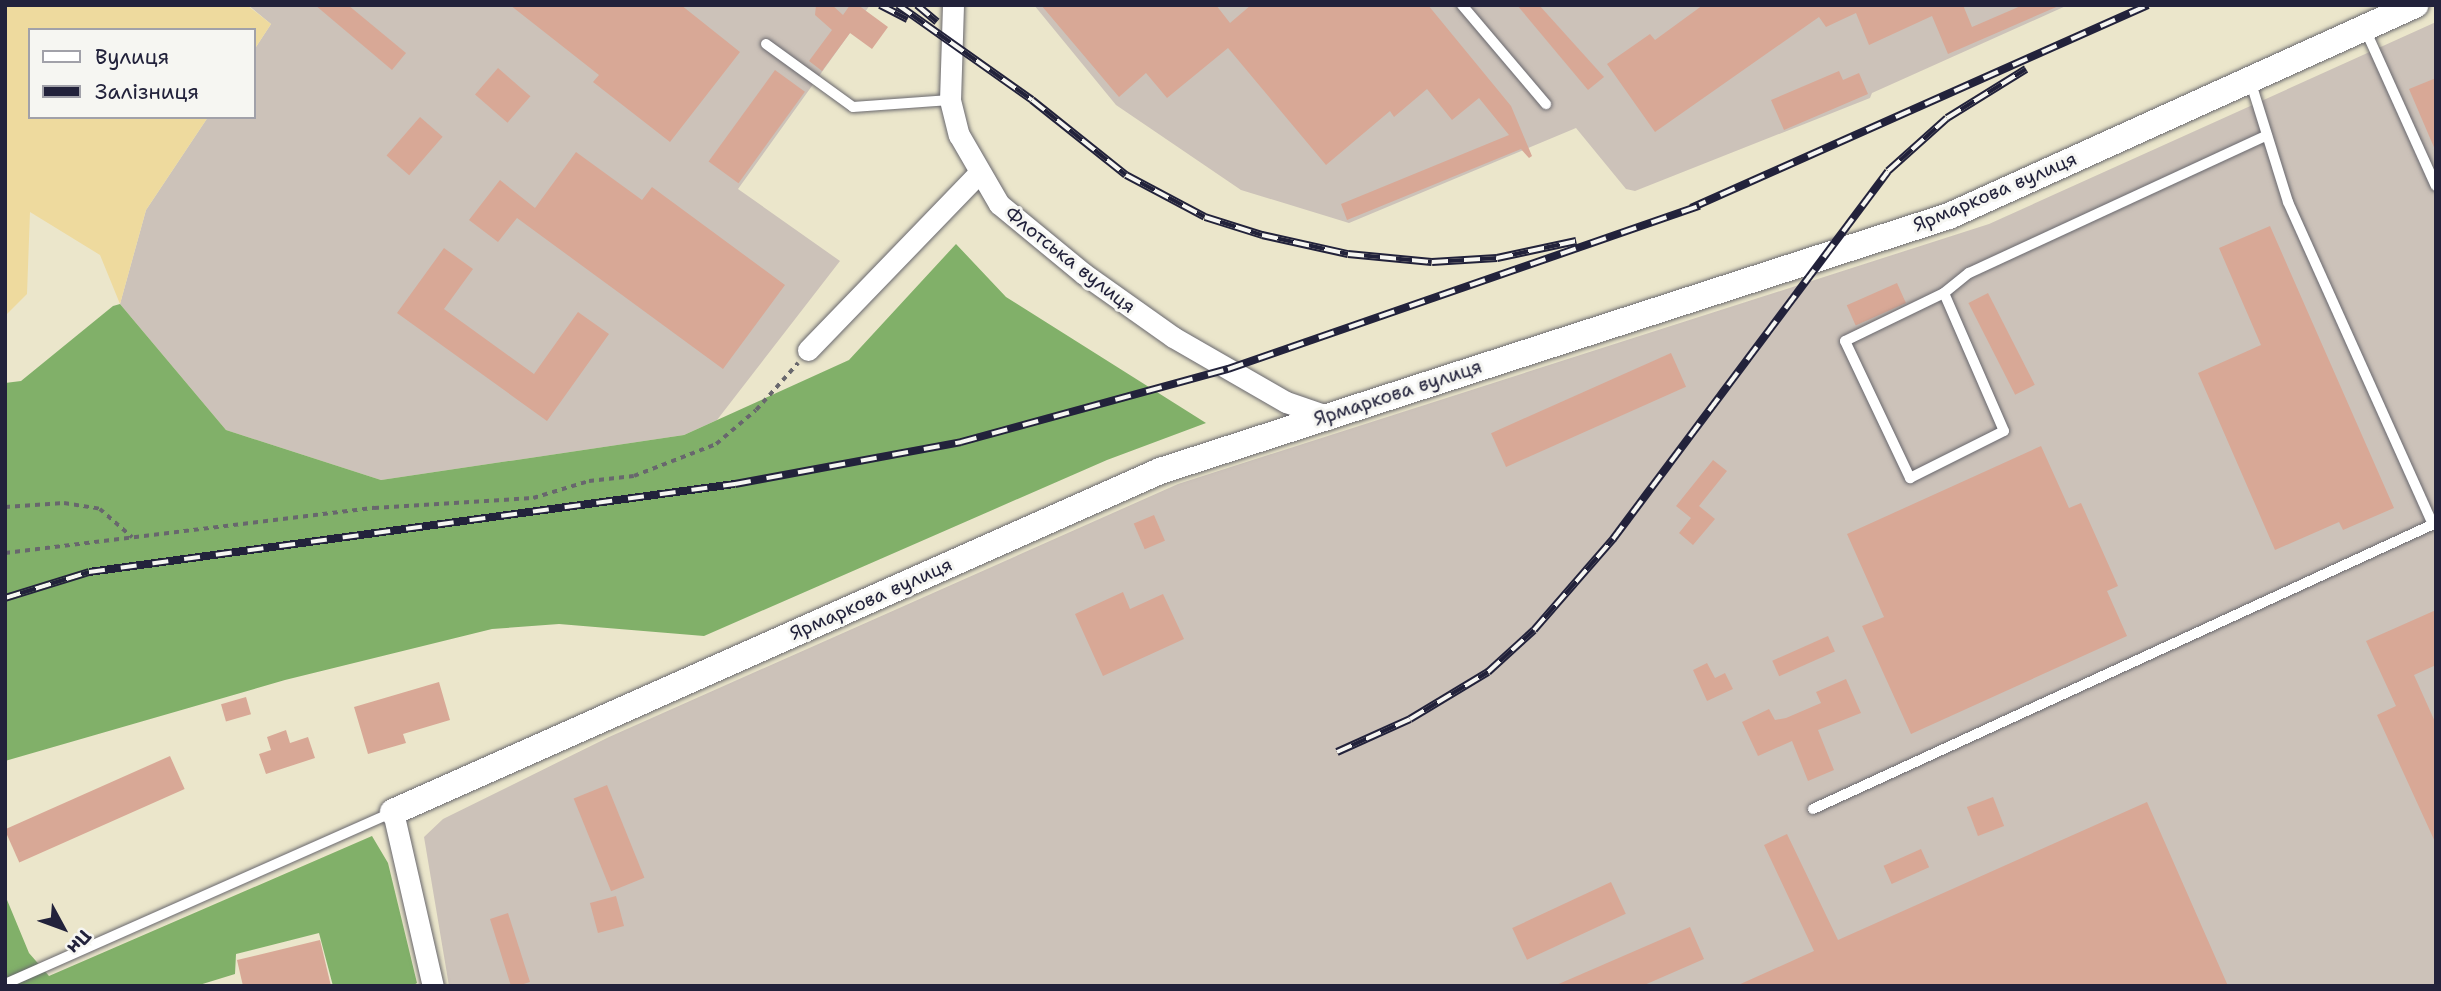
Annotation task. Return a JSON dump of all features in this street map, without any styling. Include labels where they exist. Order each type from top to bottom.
[{"type":"street","name":"Флотська вулиця","points":[[953,5],[950,100],[959,135],[978,174],[1019,225],[1173,337],[1286,402],[1327,416]]},
{"type":"street","name":"Ярмаркова вулиця","points":[[393,812],[1160,471],[1949,216],[2415,5]]},
{"type":"street","points":[[808,351],[978,174]]},
{"type":"street","points":[[393,812],[433,986]]},
{"type":"lane","points":[[1462,5],[1546,104]]},
{"type":"lane","points":[[2364,28],[2436,186]]},
{"type":"lane","points":[[766,44],[853,107],[950,100]]},
{"type":"lane","points":[[1813,809],[2435,524],[2288,202],[2250,80]]},
{"type":"lane","points":[[1944,293],[2004,431],[1910,478],[1846,341],[1944,293],[1969,273],[2267,135]]},
{"type":"lane","points":[[5,984],[393,812]]},
{"type":"path","points":[[5,553],[374,508],[533,498],[589,481],[634,476],[716,444],[756,410],[808,351]]},
{"type":"path","points":[[5,507],[64,503],[100,509],[132,537]]},
{"type":"shaded area","points":[[248,5],[870,5],[738,189],[840,261],[717,420],[684,435],[381,480],[226,430],[120,304],[146,210],[207,119],[256,119],[256,47],[271,24]]},
{"type":"shaded area","points":[[1034,5],[2068,5],[1872,93],[1870,98],[1635,191],[1626,189],[1576,128],[1349,223],[1241,190],[1116,105]]},
{"type":"shaded area","points":[[2436,22],[2436,986],[449,986],[424,837],[443,819],[609,737],[1178,484],[1989,224]]},
{"type":"green space","points":[[956,244],[1006,297],[1206,423],[1107,460],[704,636],[559,624],[492,629],[285,680],[5,761],[5,383],[21,381],[113,306],[120,304],[226,430],[381,480],[684,435],[849,360]]},
{"type":"green space","points":[[372,836],[388,863],[417,983],[412,986],[333,986],[319,933],[236,954],[235,974],[196,986],[5,986],[5,895],[29,953],[49,976]]},
{"type":"sand","points":[[5,5],[247,5],[271,24],[256,47],[256,28],[28,28],[28,119],[207,119],[146,210],[120,304],[100,255],[30,212],[27,294],[5,316]]},
{"type":"building","points":[[315,5],[348,5],[406,53],[392,70]]},
{"type":"building","points":[[510,5],[681,5],[740,52],[670,142],[593,82],[599,75]]},
{"type":"building","points":[[816,5],[832,5],[843,15],[850,5],[858,5],[888,27],[872,49],[850,33],[822,71],[809,61],[832,30],[815,15]]},
{"type":"building","points":[[1041,5],[1216,5],[1230,23],[1251,5],[1428,5],[1511,106],[1532,156],[1529,158],[1521,149],[1347,220],[1341,204],[1509,135],[1479,98],[1452,120],[1427,89],[1394,117],[1390,111],[1326,165],[1228,48],[1167,98],[1146,73],[1119,97]]},
{"type":"building","points":[[1517,5],[1539,5],[1604,77],[1588,90]]},
{"type":"building","points":[[1703,5],[1963,5],[1972,27],[2023,5],[2061,5],[1948,54],[1932,16],[1869,45],[1856,13],[1826,27],[1819,17],[1655,132],[1607,64],[1650,34],[1655,40]]},
{"type":"building","points":[[498,68],[530,96],[507,123],[475,94]]},
{"type":"building","points":[[775,70],[805,92],[739,183],[709,161]]},
{"type":"building","points":[[1839,71],[1843,80],[1859,73],[1868,94],[1784,130],[1771,100]]},
{"type":"building","points":[[2436,78],[2436,152],[2409,89]]},
{"type":"building","points":[[420,117],[443,137],[409,175],[387,155]]},
{"type":"building","points":[[576,152],[642,200],[652,187],[785,285],[723,369],[517,218],[498,242],[469,220],[500,180],[535,208]]},
{"type":"building","points":[[2270,226],[2394,508],[2343,530],[2339,522],[2275,550],[2198,373],[2261,345],[2219,248]]},
{"type":"building","points":[[444,248],[473,269],[444,309],[534,374],[578,312],[609,334],[547,421],[397,313]]},
{"type":"building","points":[[1897,283],[1906,303],[1856,325],[1847,305]]},
{"type":"building","points":[[1988,293],[2035,385],[2015,395],[1968,303]]},
{"type":"building","points":[[1671,353],[1686,387],[1506,467],[1491,433]]},
{"type":"building","points":[[2041,446],[2069,508],[2081,503],[2118,586],[2107,591],[2127,636],[1911,734],[1862,626],[1884,617],[1847,534]]},
{"type":"building","points":[[1713,460],[1727,471],[1699,506],[1715,519],[1693,545],[1679,533],[1691,518],[1676,506]]},
{"type":"building","points":[[1154,515],[1165,541],[1145,549],[1134,524]]},
{"type":"building","points":[[1123,592],[1130,609],[1163,594],[1184,639],[1103,676],[1075,614]]},
{"type":"building","points":[[2436,610],[2436,665],[2414,675],[2436,724],[2436,844],[2377,715],[2396,706],[2366,641]]},
{"type":"building","points":[[1828,636],[1835,652],[1779,676],[1772,661]]},
{"type":"building","points":[[1707,663],[1715,678],[1725,673],[1733,689],[1707,701],[1693,670]]},
{"type":"building","points":[[1846,679],[1861,713],[1818,730],[1834,770],[1808,781],[1792,741],[1758,756],[1742,722],[1769,709],[1775,720],[1786,718],[1821,703],[1816,692]]},
{"type":"building","points":[[439,682],[450,720],[403,734],[406,743],[368,754],[354,707]]},
{"type":"building","points":[[246,697],[251,714],[226,721],[221,704]]},
{"type":"building","points":[[286,730],[290,743],[308,737],[315,758],[266,774],[259,754],[271,750],[267,737]]},
{"type":"building","points":[[170,756],[185,789],[19,863],[5,829]]},
{"type":"building","points":[[607,785],[644,878],[611,891],[574,798]]},
{"type":"building","points":[[1993,797],[2004,826],[1978,836],[1967,807]]},
{"type":"building","points":[[2147,802],[2228,986],[1736,986],[1814,951],[1764,845],[1787,834],[1838,940]]},
{"type":"building","points":[[1921,849],[1929,867],[1892,884],[1884,866]]},
{"type":"building","points":[[1611,882],[1626,914],[1527,960],[1512,928]]},
{"type":"building","points":[[616,896],[624,926],[598,933],[590,903]]},
{"type":"building","points":[[508,913],[530,982],[517,986],[511,986],[490,919]]},
{"type":"building","points":[[1690,927],[1704,959],[1642,986],[1554,986]]},
{"type":"building","points":[[320,940],[331,986],[243,986],[237,960]]},
{"type":"railway","points":[[880,5],[908,19]]},
{"type":"railway","points":[[898,5],[1032,100],[1126,175],[1205,217],[1262,235],[1348,254],[1432,262],[1497,258],[1576,241]]},
{"type":"railway","points":[[917,5],[937,22]]},
{"type":"railway","points":[[1691,208],[2148,5]]},
{"type":"railway","points":[[1337,752],[1410,719],[1488,672],[1534,630],[1613,539],[1888,171],[1947,118],[2026,69]]},
{"type":"railway","points":[[5,598],[89,572],[735,484],[961,442],[1228,369],[1700,206]]}]
